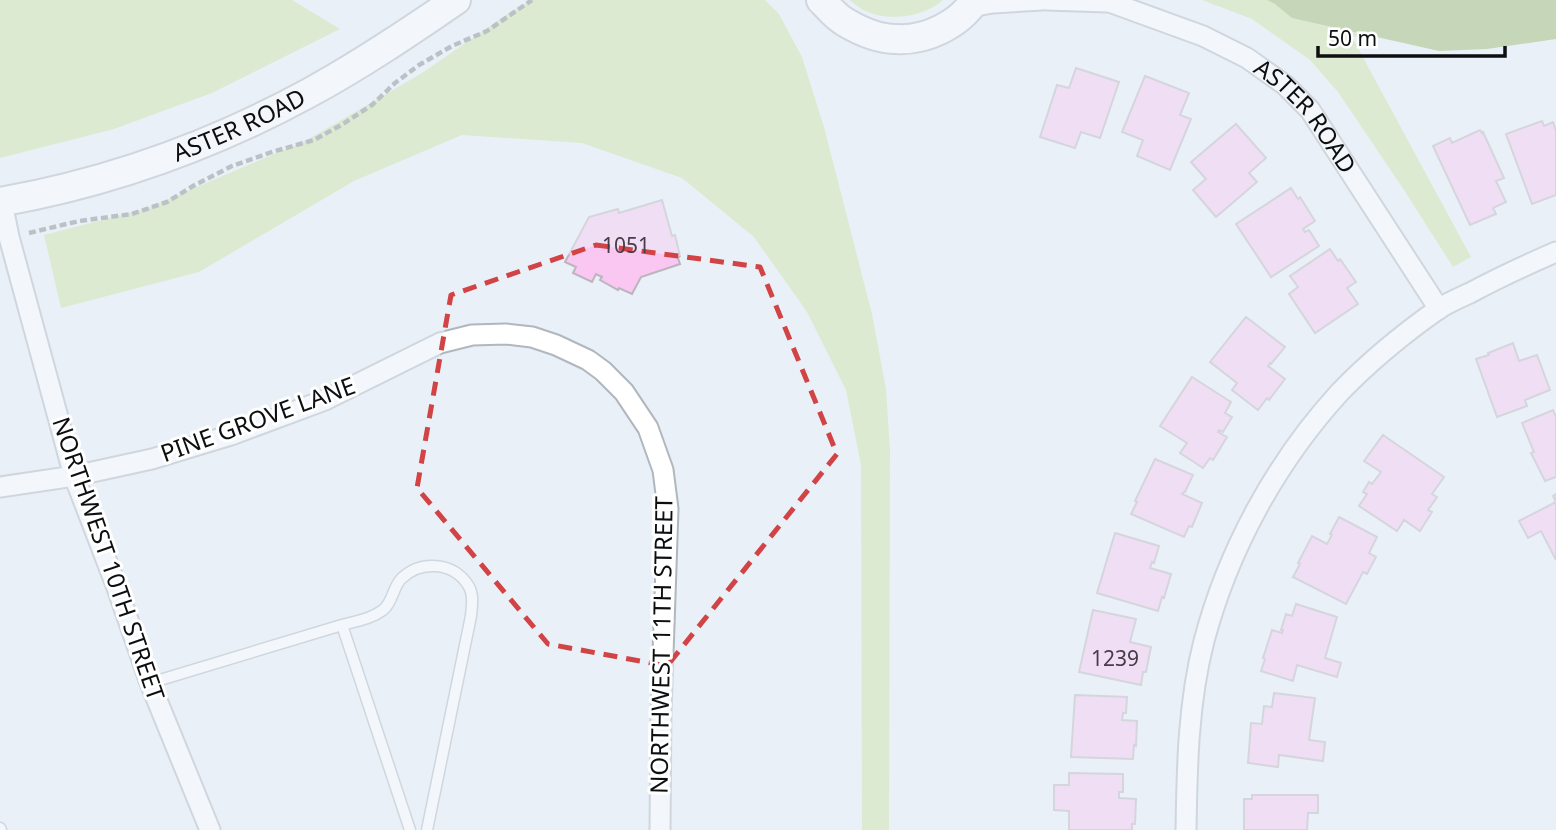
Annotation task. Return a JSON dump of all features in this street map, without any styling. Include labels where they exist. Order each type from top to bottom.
[{"type":"street","name":"ASTER ROAD","points":[[1,202],[86,183],[162,159],[231,132],[307,94],[389,46],[456,0]]},
{"type":"street","points":[[821,0],[842,21],[867,34],[896,39],[923,37],[949,25],[972,4]]},
{"type":"street","name":"ASTER ROAD","points":[[972,4],[1045,0],[1106,1],[1203,36],[1247,58],[1285,85],[1310,110],[1439,309]]},
{"type":"street","name":"NORTHWEST 10TH STREET","points":[[1,202],[74,476],[150,683],[210,830]]},
{"type":"street","points":[[1186,830],[1188,739],[1203,643],[1232,560],[1270,486],[1341,391],[1384,351],[1439,309],[1514,270],[1556,252]]},
{"type":"street","name":"PINE GROVE LANE","points":[[0,487],[74,476],[152,459],[231,435],[325,400],[440,344],[472,335],[506,334],[532,337],[588,360]]},
{"type":"street","name":"NORTHWEST 11TH STREET","points":[[588,360],[624,392],[648,428],[663,470],[668,509],[660,830]]},
{"type":"lane","points":[[150,683],[371,618],[385,608],[399,579],[417,567],[440,566],[458,574],[469,586],[473,600],[427,830]]},
{"type":"lane","points":[[342,625],[410,830]]},
{"type":"highlighted area","points":[[596,245],[760,267],[837,454],[667,666],[548,644],[417,488],[451,295]]},
{"type":"green space","points":[[0,0],[292,0],[340,29],[212,93],[114,129],[0,158]]},
{"type":"green space","points":[[531,0],[765,0],[779,14],[802,57],[824,127],[872,314],[886,389],[890,450],[889,830],[862,830],[861,465],[846,390],[807,312],[754,237],[682,178],[582,143],[462,135],[354,181],[199,272],[61,308],[44,235],[145,209],[307,140],[422,73]]},
{"type":"green space","points":[[849,0],[943,0],[925,11],[894,17],[873,14]]},
{"type":"green space","points":[[1202,0],[1556,0],[1556,36],[1352,37],[1471,257],[1453,267],[1338,92],[1310,60],[1252,19]]},
{"type":"green space","points":[[1267,0],[1556,0],[1556,39],[1487,49],[1439,51],[1292,18]]},
{"type":"building","points":[[1076,68],[1119,82],[1100,138],[1081,132],[1075,148],[1040,137],[1057,85],[1069,88]]},
{"type":"building","points":[[1145,76],[1189,93],[1180,115],[1191,119],[1170,170],[1137,156],[1143,140],[1122,132]]},
{"type":"building","points":[[1542,121],[1544,126],[1553,122],[1556,131],[1556,195],[1532,204],[1506,134]]},
{"type":"building","points":[[1236,124],[1266,158],[1249,173],[1257,182],[1216,217],[1193,190],[1206,179],[1191,162]]},
{"type":"building","points":[[1480,130],[1504,178],[1496,181],[1506,202],[1493,208],[1496,214],[1470,225],[1433,146],[1450,138],[1452,143]]},
{"type":"building","points":[[1291,188],[1315,221],[1303,229],[1305,232],[1309,230],[1319,246],[1271,277],[1236,224]]},
{"type":"building","points":[[662,200],[672,236],[675,235],[680,264],[641,277],[632,294],[600,280],[602,277],[596,274],[592,282],[573,273],[576,267],[565,262],[589,217],[618,209],[619,213]]},
{"type":"building","points":[[1330,249],[1356,282],[1347,288],[1358,304],[1315,333],[1289,294],[1298,287],[1290,276]]},
{"type":"building","points":[[1246,317],[1285,347],[1268,366],[1285,379],[1258,410],[1232,390],[1237,383],[1210,362]]},
{"type":"building","points":[[1513,343],[1519,361],[1537,355],[1550,390],[1525,400],[1527,406],[1497,417],[1476,359]]},
{"type":"building","points":[[1192,377],[1231,402],[1225,413],[1232,417],[1223,432],[1218,432],[1227,437],[1213,460],[1210,458],[1203,468],[1180,453],[1187,443],[1160,426]]},
{"type":"building","points":[[1553,410],[1556,417],[1556,477],[1545,481],[1531,453],[1534,452],[1522,423]]},
{"type":"building","points":[[1383,435],[1444,477],[1432,494],[1437,497],[1428,510],[1432,512],[1420,531],[1404,520],[1397,531],[1359,506],[1367,494],[1363,492],[1369,482],[1372,484],[1381,472],[1364,461]]},
{"type":"building","points":[[1155,459],[1193,475],[1182,494],[1202,503],[1192,527],[1189,526],[1184,537],[1131,514]]},
{"type":"building","points":[[1556,502],[1556,560],[1541,531],[1528,538],[1519,521]]},
{"type":"building","points":[[1339,517],[1377,537],[1369,553],[1376,557],[1367,574],[1363,572],[1346,604],[1293,577],[1312,536],[1327,544]]},
{"type":"building","points":[[1115,533],[1159,546],[1150,568],[1171,574],[1158,611],[1097,593]]},
{"type":"building","points":[[1296,604],[1337,617],[1325,658],[1341,663],[1337,677],[1297,665],[1293,681],[1261,671],[1272,630],[1282,633],[1286,614],[1292,616]]},
{"type":"building","points":[[1093,610],[1136,619],[1130,642],[1151,647],[1141,685],[1079,672]]},
{"type":"building","points":[[1274,693],[1315,698],[1309,740],[1325,742],[1323,761],[1279,755],[1278,767],[1248,763],[1251,723],[1262,724],[1264,706],[1272,707]]},
{"type":"building","points":[[1075,695],[1127,697],[1126,713],[1123,713],[1122,720],[1137,721],[1133,759],[1071,757]]},
{"type":"building","points":[[1069,773],[1123,774],[1123,792],[1119,792],[1119,798],[1136,799],[1135,824],[1132,824],[1132,830],[1069,830],[1069,811],[1054,810],[1054,785],[1069,785]]},
{"type":"building","points":[[1252,795],[1318,795],[1318,813],[1308,813],[1307,830],[1244,830],[1244,799],[1252,799]]}]
